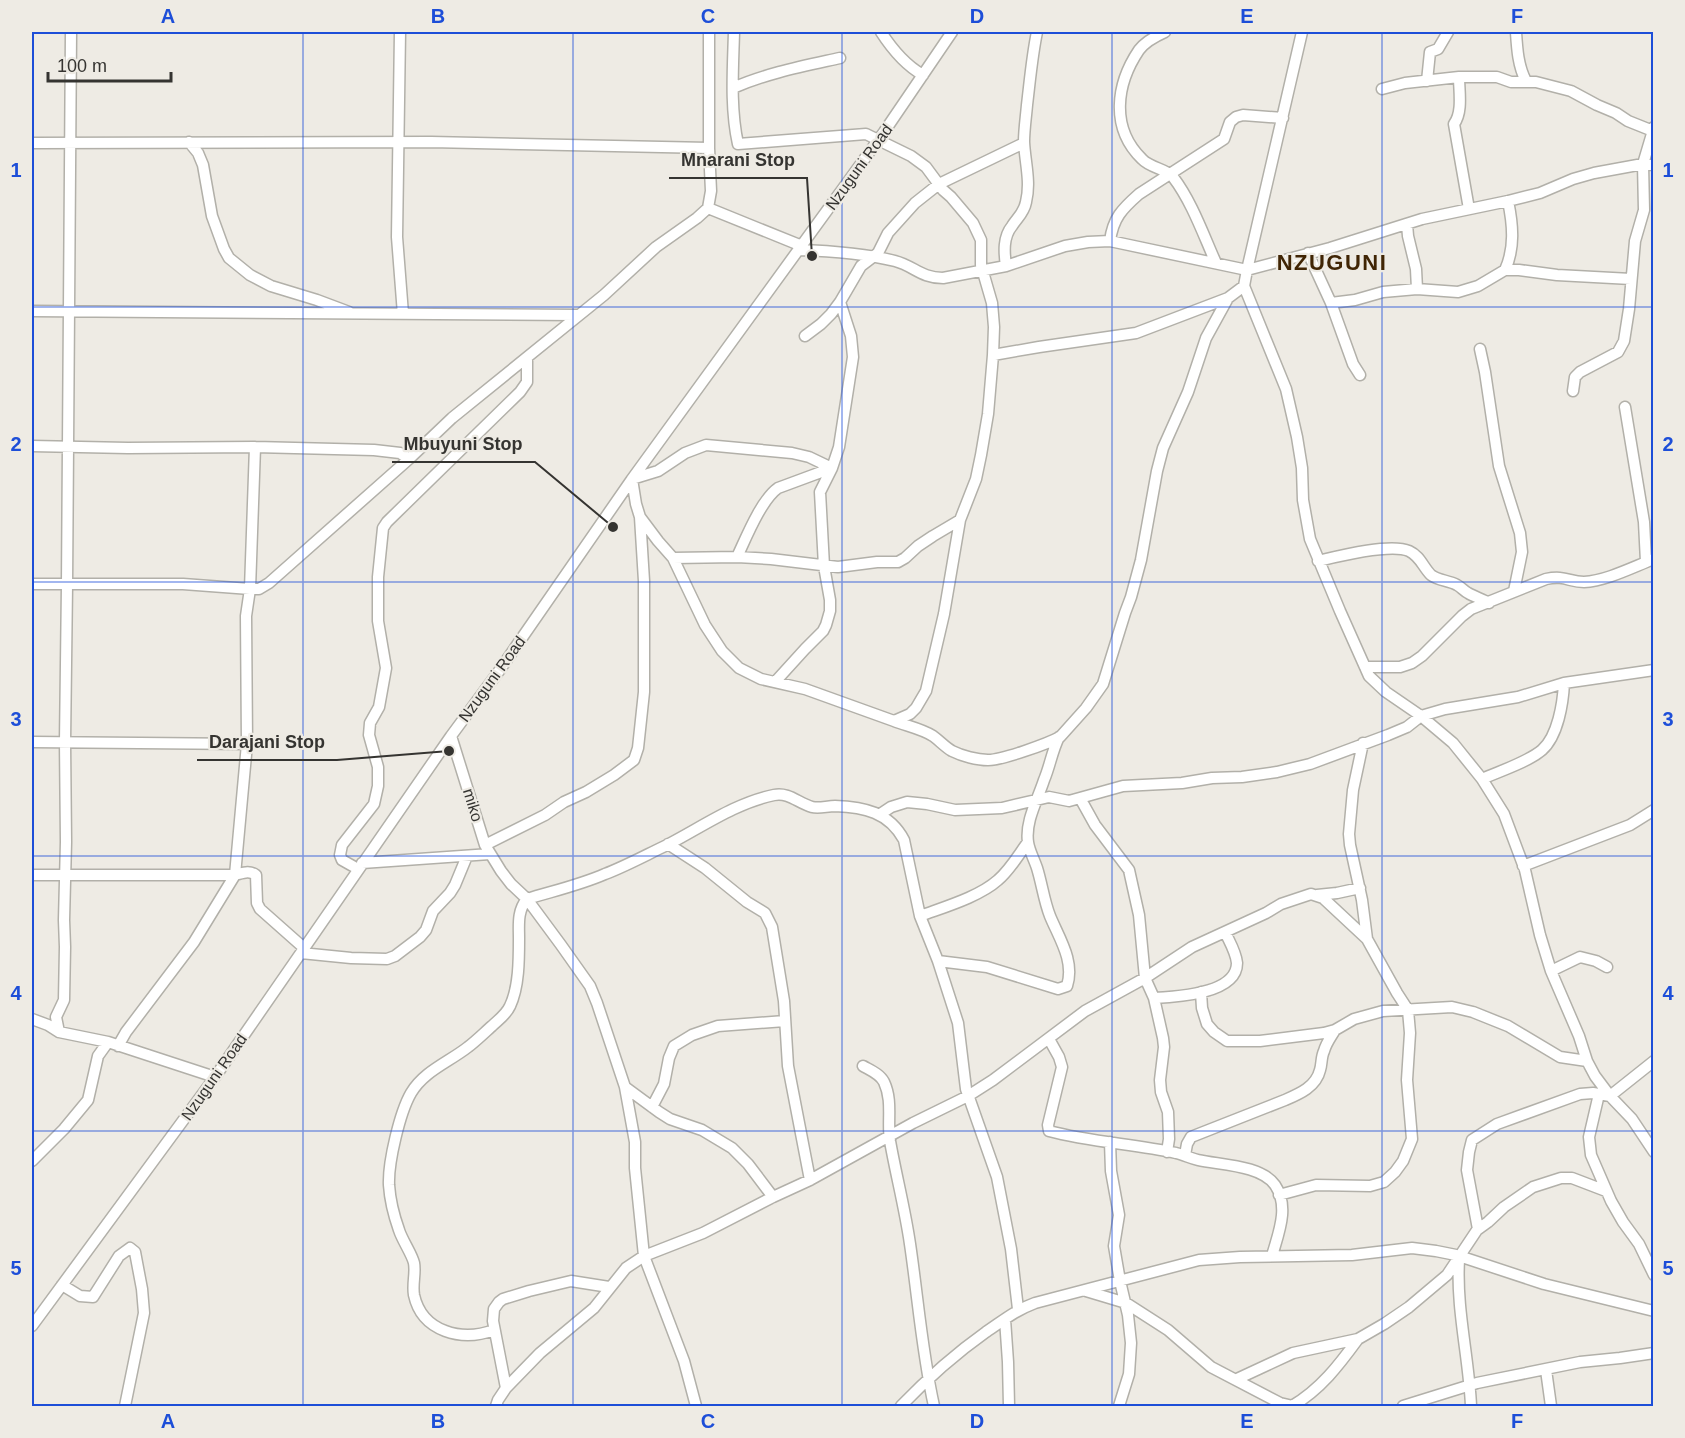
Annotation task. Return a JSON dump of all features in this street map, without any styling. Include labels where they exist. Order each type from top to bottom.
[{"type":"street","points":[[58,1032],[56,1017],[64,1000],[65,976],[64,742],[71,32]]},
{"type":"street","points":[[400,32],[397,237],[403,314]]},
{"type":"street","points":[[32,584],[172,584],[259,589],[269,583],[452,418],[604,295],[656,248],[708,208],[711,191],[709,32]]},
{"type":"street","points":[[734,32],[733,88],[738,144],[866,134],[918,160],[926,167],[945,192],[959,205],[978,231],[981,240],[982,271],[992,303],[994,327],[988,414],[981,455],[976,479],[960,520],[944,614],[926,691],[910,714],[894,721]]},
{"type":"street","points":[[881,32],[911,68],[923,75]]},
{"type":"street","name":"Nzuguni Road","points":[[32,1326],[215,1077],[451,736],[632,480],[878,141],[952,32]]},
{"type":"street","points":[[1006,266],[1005,239],[1011,227],[1021,216],[1027,202],[1024,143],[1028,88],[1037,32]]},
{"type":"street","points":[[1165,32],[1145,44],[1133,59],[1126,73],[1119,105],[1120,121],[1133,149],[1148,165],[1171,174],[1184,194],[1216,263]]},
{"type":"street","points":[[1302,32],[1244,286],[1286,389],[1300,458],[1303,500],[1310,538],[1369,676],[1386,692],[1421,716],[1453,743],[1482,779],[1504,814],[1523,866],[1539,935],[1551,971],[1579,1036],[1587,1061],[1605,1095],[1632,1119],[1653,1152]]},
{"type":"street","points":[[1427,81],[1430,52],[1438,49],[1448,32]]},
{"type":"street","points":[[1516,32],[1519,58],[1526,81]]},
{"type":"street","points":[[733,88],[788,70],[840,58]]},
{"type":"street","points":[[1459,77],[1459,113],[1454,124],[1461,153],[1469,209]]},
{"type":"street","points":[[1382,89],[1405,83],[1459,77],[1497,78],[1511,82],[1526,81],[1548,84],[1571,91],[1616,112],[1628,121],[1653,129],[1644,210],[1635,241],[1624,341],[1618,352],[1580,372],[1575,377],[1573,391]]},
{"type":"street","points":[[1110,241],[1112,228],[1119,213],[1139,194],[1224,139],[1230,122],[1236,117],[1243,115],[1283,118]]},
{"type":"street","points":[[189,142],[201,158],[212,216],[229,258],[271,286],[354,314]]},
{"type":"street","points":[[32,143],[399,142],[709,148]]},
{"type":"street","points":[[805,336],[821,324],[840,302],[861,266],[878,253],[888,233],[915,203],[939,184],[1024,143]]},
{"type":"street","points":[[708,208],[800,248],[846,251],[898,261],[932,278],[1006,266],[1065,246],[1110,241],[1246,270],[1330,248],[1407,224],[1508,201],[1594,173],[1648,164]]},
{"type":"street","points":[[1505,270],[1513,248],[1508,201]]},
{"type":"street","points":[[1407,224],[1416,269],[1417,290]]},
{"type":"street","points":[[1308,253],[1331,303],[1353,364],[1360,375]]},
{"type":"street","points":[[1331,303],[1355,300],[1383,292],[1417,290],[1458,292],[1478,286],[1505,270],[1631,279]]},
{"type":"street","points":[[993,355],[1136,333],[1228,298],[1244,286]]},
{"type":"street","points":[[938,961],[987,967],[1058,989],[1067,986],[1069,978],[1065,950],[1050,916],[1028,842],[1029,824],[1054,747],[1103,684],[1141,560],[1163,448],[1188,392],[1206,338],[1228,298]]},
{"type":"street","points":[[775,682],[820,635],[826,625],[831,604],[824,566],[820,492],[839,447],[854,357],[851,336],[840,302]]},
{"type":"street","points":[[32,311],[578,315]]},
{"type":"street","points":[[1480,350],[1499,466],[1520,534],[1522,552],[1514,591]]},
{"type":"street","points":[[527,358],[527,382],[520,392],[383,528],[378,577],[378,621],[387,668],[379,707],[370,723],[369,735],[378,767],[377,797],[370,812],[342,845],[340,850],[342,860],[360,866],[467,856],[488,850],[564,802],[614,775],[634,760],[638,748],[644,692],[644,581],[640,517],[632,480],[658,471],[685,453],[706,445],[792,453],[809,457],[832,468]]},
{"type":"street","points":[[1365,668],[1400,667],[1412,663],[1471,609],[1514,591],[1558,576],[1581,582],[1603,579],[1650,560],[1624,407]]},
{"type":"street","points":[[32,446],[374,450],[400,453],[409,459]]},
{"type":"street","points":[[32,1161],[64,1129],[88,1100],[98,1056],[126,1032],[194,942],[235,875],[247,744],[246,616],[250,589],[255,447]]},
{"type":"street","points":[[737,557],[752,524],[772,492],[832,468]]},
{"type":"street","points":[[640,517],[673,558],[705,625],[722,651],[739,668],[762,679],[805,689],[922,730],[949,750],[963,755],[987,760],[1000,758],[1060,737]]},
{"type":"street","points":[[673,558],[737,557],[845,567],[872,562],[901,561],[918,546],[960,520]]},
{"type":"street","points":[[1318,561],[1358,552],[1392,549],[1408,551],[1421,560],[1431,574],[1442,581],[1456,584],[1489,603]]},
{"type":"street","points":[[879,815],[891,807],[908,802],[955,810],[1002,808],[1049,797],[1067,801],[1123,786],[1182,783],[1277,772],[1310,764],[1407,727],[1421,716],[1445,709],[1518,697],[1564,683],[1653,670]]},
{"type":"street","points":[[1482,779],[1542,750],[1556,724],[1563,701],[1564,683]]},
{"type":"street","name":"miko","points":[[451,736],[488,850],[501,872],[527,899],[590,986],[597,1002],[625,1087],[635,1142],[635,1168],[644,1256],[684,1361],[696,1407]]},
{"type":"street","points":[[32,742],[247,744]]},
{"type":"street","points":[[1363,743],[1353,790],[1349,834],[1367,939]]},
{"type":"street","points":[[494,1330],[484,1334],[464,1336],[441,1329],[429,1322],[417,1304],[414,1296],[413,1260],[402,1237],[389,1186],[389,1175],[399,1127],[407,1101],[425,1076],[479,1039],[509,1008],[516,978],[520,915],[523,903],[527,899],[604,875],[734,809],[779,794],[814,807],[836,806],[869,810],[885,818],[898,829],[904,840],[920,916],[938,961],[958,1023],[968,1096],[997,1177],[1011,1249],[1018,1310]]},
{"type":"street","points":[[1080,798],[1095,825],[1129,870],[1139,915],[1145,978],[1154,998],[1163,1038],[1160,1080],[1167,1112],[1169,1139],[1167,1152]]},
{"type":"street","points":[[1523,866],[1630,825],[1653,810]]},
{"type":"street","points":[[920,916],[956,903],[994,883],[1028,842]]},
{"type":"street","points":[[668,844],[705,868],[747,902],[765,913],[769,919],[782,984],[788,1066],[810,1180]]},
{"type":"street","points":[[32,875],[235,875],[252,872],[256,875],[257,903],[302,951],[351,958],[387,959],[395,956],[426,930],[433,911],[455,885],[467,856]]},
{"type":"street","points":[[499,1404],[506,1388],[540,1353],[594,1308],[626,1268],[644,1256],[703,1233],[810,1180],[968,1096],[1085,1011],[1145,978],[1192,947],[1301,896],[1337,893],[1360,888]]},
{"type":"street","points":[[1279,1195],[1322,1185],[1377,1185],[1388,1180],[1403,1161],[1412,1139],[1407,1080],[1410,1033],[1408,1010],[1396,993],[1367,939],[1317,895]]},
{"type":"street","points":[[1154,998],[1201,992],[1226,984],[1235,972],[1236,960],[1225,932]]},
{"type":"street","points":[[1551,971],[1580,957],[1606,967]]},
{"type":"street","points":[[1201,992],[1202,1008],[1207,1024],[1227,1041],[1260,1041],[1317,1034],[1335,1030],[1354,1019],[1372,1013],[1443,1007],[1473,1012],[1508,1026],[1560,1057],[1587,1061]]},
{"type":"street","points":[[32,1019],[58,1032],[113,1044],[215,1077]]},
{"type":"street","points":[[652,1107],[663,1087],[674,1046],[692,1035],[718,1026],[785,1021]]},
{"type":"street","points":[[1185,1155],[1186,1144],[1191,1137],[1284,1100],[1309,1087],[1320,1070],[1322,1054],[1335,1030]]},
{"type":"street","points":[[1048,1039],[1062,1067],[1048,1129],[1050,1132],[1185,1155],[1260,1173],[1271,1180],[1282,1205],[1282,1220],[1272,1256]]},
{"type":"street","points":[[1653,1061],[1605,1095],[1588,1141],[1595,1167],[1606,1191],[1623,1222],[1639,1244],[1653,1275]]},
{"type":"street","points":[[863,1066],[876,1073],[884,1081],[889,1104],[889,1137],[910,1241],[927,1379],[934,1407]]},
{"type":"street","points":[[625,1087],[670,1119],[702,1130],[732,1148],[748,1164],[773,1197]]},
{"type":"street","points":[[1479,1229],[1467,1170],[1473,1139],[1497,1124],[1580,1094],[1605,1095]]},
{"type":"street","points":[[1110,1142],[1111,1171],[1119,1215],[1114,1246],[1126,1303],[1131,1343],[1130,1365],[1119,1407]]},
{"type":"street","points":[[1237,1379],[1293,1353],[1358,1338],[1384,1324],[1447,1275],[1479,1229],[1504,1207],[1533,1187],[1572,1178],[1606,1191]]},
{"type":"street","points":[[62,1285],[80,1296],[93,1297],[119,1256],[130,1248],[135,1252],[144,1313],[125,1407]]},
{"type":"street","points":[[901,1407],[927,1379],[1018,1310],[1199,1260],[1352,1255],[1412,1248],[1460,1257],[1544,1284],[1653,1311]]},
{"type":"street","points":[[1460,1257],[1458,1282],[1471,1407]]},
{"type":"street","points":[[506,1388],[494,1330],[493,1313],[503,1299],[544,1286],[571,1281],[609,1287]]},
{"type":"street","points":[[1086,1291],[1126,1303],[1168,1330],[1211,1367],[1280,1403],[1292,1406],[1309,1396],[1318,1387],[1358,1338]]},
{"type":"street","points":[[1005,1319],[1009,1407]]},
{"type":"street","points":[[1403,1407],[1470,1385],[1580,1362],[1653,1353]]},
{"type":"street","points":[[1546,1370],[1551,1407]]},
{"type":"place","name":"Mnarani Stop","points":[[812,256]]},
{"type":"place","name":"Mbuyuni Stop","points":[[613,527]]},
{"type":"place","name":"Darajani Stop","points":[[449,751]]},
{"type":"district","name":"NZUGUNI","points":[[1332,262]]}]
